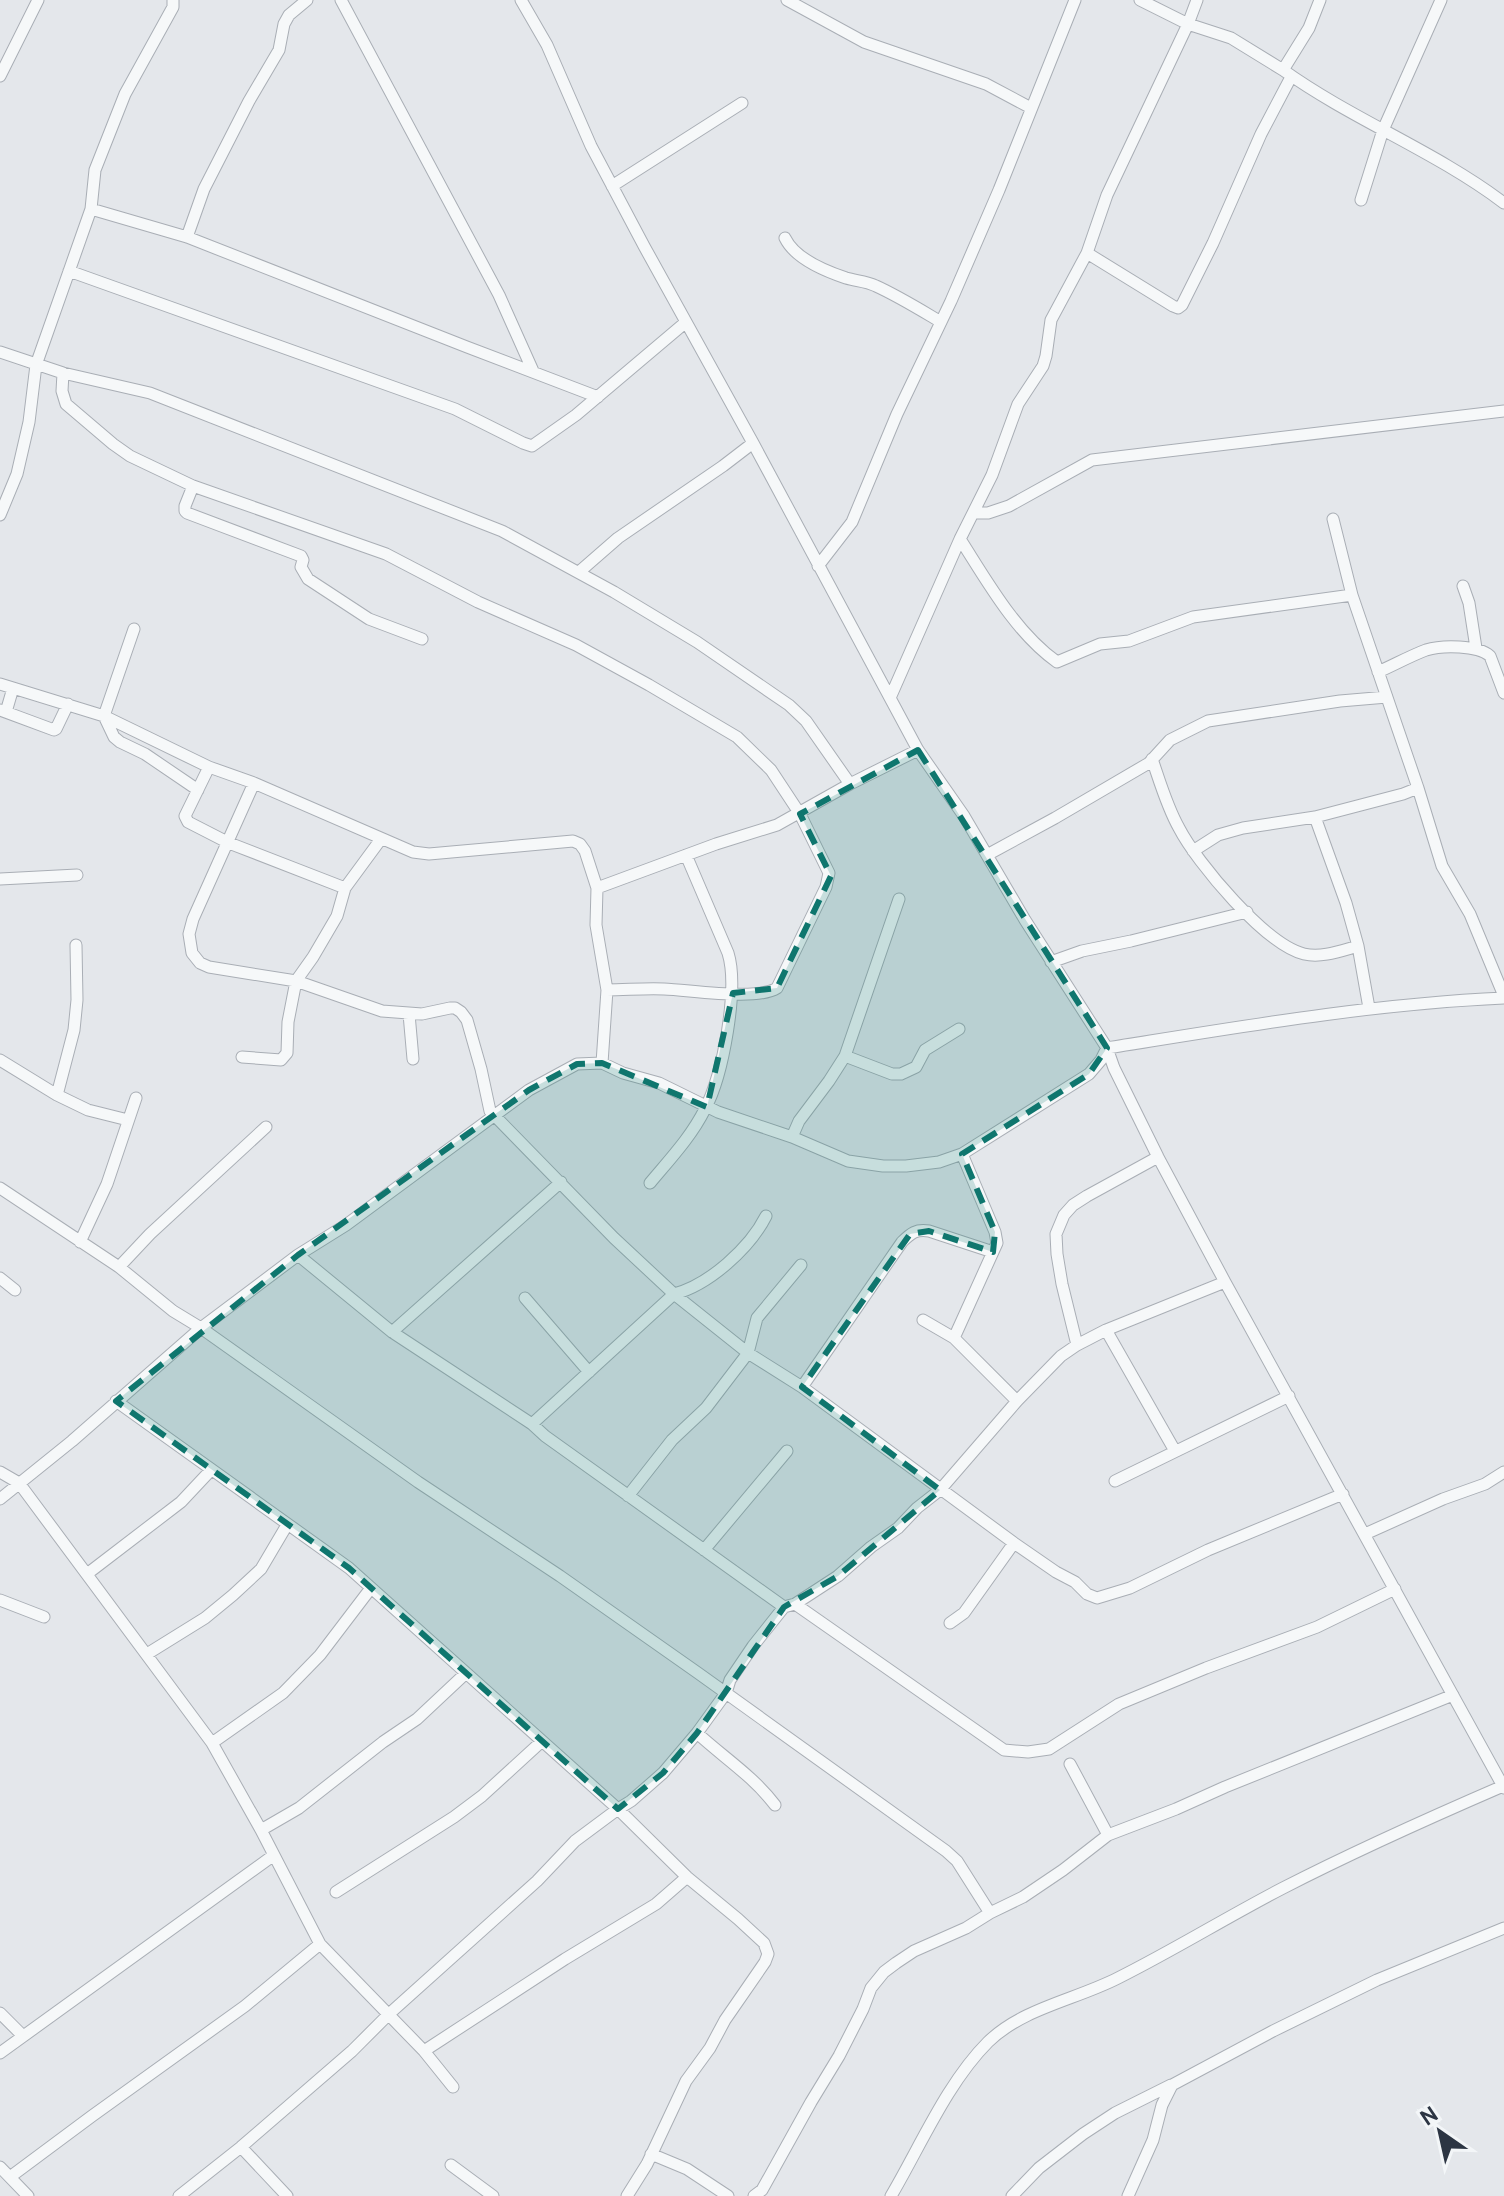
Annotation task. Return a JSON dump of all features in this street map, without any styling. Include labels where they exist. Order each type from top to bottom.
[{"type":"street","points":[[0,76],[38,0]]},
{"type":"street","points":[[0,515],[17,474],[29,422],[36,365],[91,209],[95,170],[125,94],[173,7],[173,0]]},
{"type":"street","points":[[187,237],[204,189],[279,50],[284,24],[289,15],[307,0]]},
{"type":"street","points":[[341,0],[499,295],[533,371]]},
{"type":"street","points":[[521,0],[547,45],[612,186],[918,750],[964,816],[1051,962],[1107,1048],[1158,1157],[1453,1695],[1500,1771],[1503,1787],[1361,1849],[1280,1889],[1115,1980],[1006,2027],[986,2044],[951,2092],[891,2196]]},
{"type":"street","points":[[787,0],[864,42],[986,84],[1031,108]]},
{"type":"street","points":[[818,566],[852,522],[897,414],[999,190],[1075,0]]},
{"type":"street","points":[[1140,0],[1188,24],[1231,38],[1287,74],[1478,184],[1504,203]]},
{"type":"street","points":[[890,698],[960,539],[992,475],[1018,404],[1043,366],[1051,320],[1087,253],[1107,195],[1197,0]]},
{"type":"street","points":[[1087,253],[1173,306],[1178,308],[1182,305],[1213,243],[1320,0]]},
{"type":"street","points":[[1361,200],[1383,130],[1441,0]]},
{"type":"street","points":[[612,186],[742,103]]},
{"type":"street","points":[[91,209],[187,237],[598,397]]},
{"type":"street","points":[[785,238],[792,250],[817,266],[871,284],[941,322]]},
{"type":"street","points":[[69,271],[455,409],[532,446],[576,415],[686,322]]},
{"type":"street","points":[[0,352],[63,373],[150,393],[502,531],[579,572],[697,642],[789,705],[806,721],[850,784]]},
{"type":"street","points":[[63,373],[62,391],[66,404],[130,456],[193,486],[386,554],[478,602],[576,645],[737,737],[771,770],[800,814],[829,873],[829,880],[777,988],[769,993],[754,995],[663,989],[607,990]]},
{"type":"street","points":[[974,513],[988,513],[1009,506],[1092,460],[1504,411]]},
{"type":"street","points":[[579,572],[618,538],[753,443]]},
{"type":"street","points":[[193,486],[185,506],[187,513],[303,557],[301,567],[308,579],[369,619],[422,639]]},
{"type":"street","points":[[1107,1048],[1369,1008],[1504,997],[1470,914],[1442,866],[1352,595],[1333,519]]},
{"type":"street","points":[[960,539],[1021,627],[1057,662],[1100,644],[1129,641],[1193,617],[1352,595]]},
{"type":"street","points":[[1463,586],[1476,648]]},
{"type":"street","points":[[134,629],[104,716],[114,737],[198,790]]},
{"type":"street","points":[[1378,672],[1429,649],[1476,648],[1490,656],[1504,693]]},
{"type":"street","points":[[0,684],[104,716],[209,767],[254,783],[413,852],[429,854],[573,841],[580,844],[597,888],[596,925],[607,990],[602,1063]]},
{"type":"street","points":[[13,688],[3,711],[49,729],[56,729],[68,704]]},
{"type":"street","points":[[987,855],[1149,763],[1170,740],[1208,721],[1387,697]]},
{"type":"street","points":[[145,754],[151,740]]},
{"type":"street","points":[[597,888],[777,825],[918,750]]},
{"type":"street","points":[[1152,759],[1179,828],[1193,851],[1224,890],[1266,933],[1281,945],[1301,954],[1324,955],[1358,946]]},
{"type":"street","points":[[209,767],[185,816],[188,822],[229,843],[345,888]]},
{"type":"street","points":[[254,783],[193,919],[189,934],[192,953],[200,963],[296,981],[382,1011],[422,1014],[455,1008],[461,1012],[467,1020],[488,1106],[493,1115],[674,1294],[748,1353],[802,1387],[1014,1543],[1075,1582],[1087,1594],[1097,1598],[1130,1588],[1208,1550],[1343,1494]]},
{"type":"street","points":[[1193,851],[1218,835],[1243,828],[1315,817],[1418,788]]},
{"type":"street","points":[[1315,817],[1346,903],[1358,946],[1369,1008]]},
{"type":"street","points":[[242,1057],[281,1060],[285,1057],[296,981],[337,916],[345,888],[381,839]]},
{"type":"street","points":[[650,1183],[686,1141],[707,1107],[725,1044],[733,993],[732,965],[686,855]]},
{"type":"street","points":[[0,879],[77,875]]},
{"type":"street","points":[[792,1137],[799,1121],[845,1056],[899,899]]},
{"type":"street","points":[[1051,962],[1082,951],[1247,912]]},
{"type":"street","points":[[57,1095],[74,1030],[76,945]]},
{"type":"street","points":[[409,1014],[413,1059]]},
{"type":"street","points":[[845,1056],[892,1074],[901,1074],[916,1067],[925,1050],[959,1029]]},
{"type":"street","points":[[0,1499],[72,1441],[201,1328],[493,1115],[529,1090],[577,1064],[602,1063],[623,1073],[659,1083],[707,1107],[848,1161],[906,1166],[939,1162],[962,1154],[1089,1074],[1107,1048]]},
{"type":"street","points":[[0,1060],[88,1110],[128,1120]]},
{"type":"street","points":[[80,1242],[107,1184],[136,1098]]},
{"type":"street","points":[[119,1267],[150,1234],[266,1127]]},
{"type":"street","points":[[954,1338],[997,1243],[962,1154]]},
{"type":"street","points":[[1077,1345],[1057,1254],[1056,1234],[1064,1215],[1073,1205],[1158,1157]]},
{"type":"street","points":[[392,1332],[561,1182]]},
{"type":"street","points":[[0,1188],[119,1267],[173,1311],[418,1482],[560,1576],[946,1851],[957,1861],[990,1913]]},
{"type":"street","points":[[532,1424],[674,1294],[698,1284],[735,1258],[754,1237],[766,1216]]},
{"type":"street","points":[[802,1387],[910,1234],[918,1230],[929,1231],[993,1252]]},
{"type":"street","points":[[298,1255],[392,1332],[532,1424],[704,1550],[1004,1750],[1028,1752],[1049,1749],[1119,1704],[1317,1627],[1395,1589]]},
{"type":"street","points":[[628,1496],[672,1440],[706,1408],[748,1353],[757,1318],[801,1265]]},
{"type":"street","points":[[0,1278],[15,1290]]},
{"type":"street","points":[[179,2196],[352,2051],[537,1881],[575,1841],[631,1801],[663,1773],[726,1693],[730,1680],[753,1646],[790,1606],[838,1576],[940,1490],[1017,1401],[1061,1356],[1106,1330],[1225,1282]]},
{"type":"street","points":[[525,1298],[589,1372]]},
{"type":"street","points":[[923,1320],[954,1338],[1017,1401]]},
{"type":"street","points":[[1106,1330],[1175,1451]]},
{"type":"street","points":[[1115,1481],[1289,1396]]},
{"type":"street","points":[[116,1401],[349,1568],[618,1809],[687,1877],[764,1943],[768,1954],[762,1966],[686,2081],[627,2196]]},
{"type":"street","points":[[704,1550],[787,1451]]},
{"type":"street","points":[[87,1574],[181,1502],[211,1470]]},
{"type":"street","points":[[0,1472],[19,1483],[212,1743],[320,1944],[424,2051],[453,2087]]},
{"type":"street","points":[[1365,1534],[1485,1484],[1504,1472]]},
{"type":"street","points":[[147,1654],[205,1618],[233,1595],[261,1569],[287,1525]]},
{"type":"street","points":[[950,1623],[964,1613],[1014,1543]]},
{"type":"street","points":[[212,1743],[283,1693],[300,1677],[371,1588]]},
{"type":"street","points":[[0,1600],[44,1617]]},
{"type":"street","points":[[261,1830],[299,1808],[417,1719],[465,1674]]},
{"type":"street","points":[[754,2196],[762,2190],[839,2056],[871,1988],[884,1972],[914,1951],[966,1928],[1023,1897],[1108,1835],[1453,1695]]},
{"type":"street","points":[[697,1733],[746,1773],[775,1805]]},
{"type":"street","points":[[336,1892],[454,1817],[541,1742]]},
{"type":"street","points":[[1070,1764],[1108,1835]]},
{"type":"street","points":[[0,2053],[274,1855]]},
{"type":"street","points":[[424,2051],[656,1904],[687,1877]]},
{"type":"street","points":[[1012,2196],[1039,2168],[1115,2113],[1377,1980],[1504,1928]]},
{"type":"street","points":[[10,2177],[245,2006],[320,1944]]},
{"type":"street","points":[[0,2013],[23,2036]]},
{"type":"street","points":[[1128,2196],[1153,2140],[1162,2105],[1172,2085]]},
{"type":"street","points":[[241,2147],[287,2196]]},
{"type":"street","points":[[651,2154],[687,2169],[728,2196]]},
{"type":"street","points":[[451,2165],[493,2196]]},
{"type":"street","points":[[0,2167],[28,2196]]},
{"type":"highlighted area","points":[[918,750],[1107,1048],[1089,1074],[962,1154],[995,1232],[993,1252],[929,1231],[910,1234],[802,1387],[940,1490],[838,1576],[784,1607],[697,1733],[663,1773],[618,1809],[349,1568],[116,1401],[298,1255],[529,1090],[577,1064],[602,1063],[707,1107],[733,993],[777,988],[831,876],[800,814]]}]
